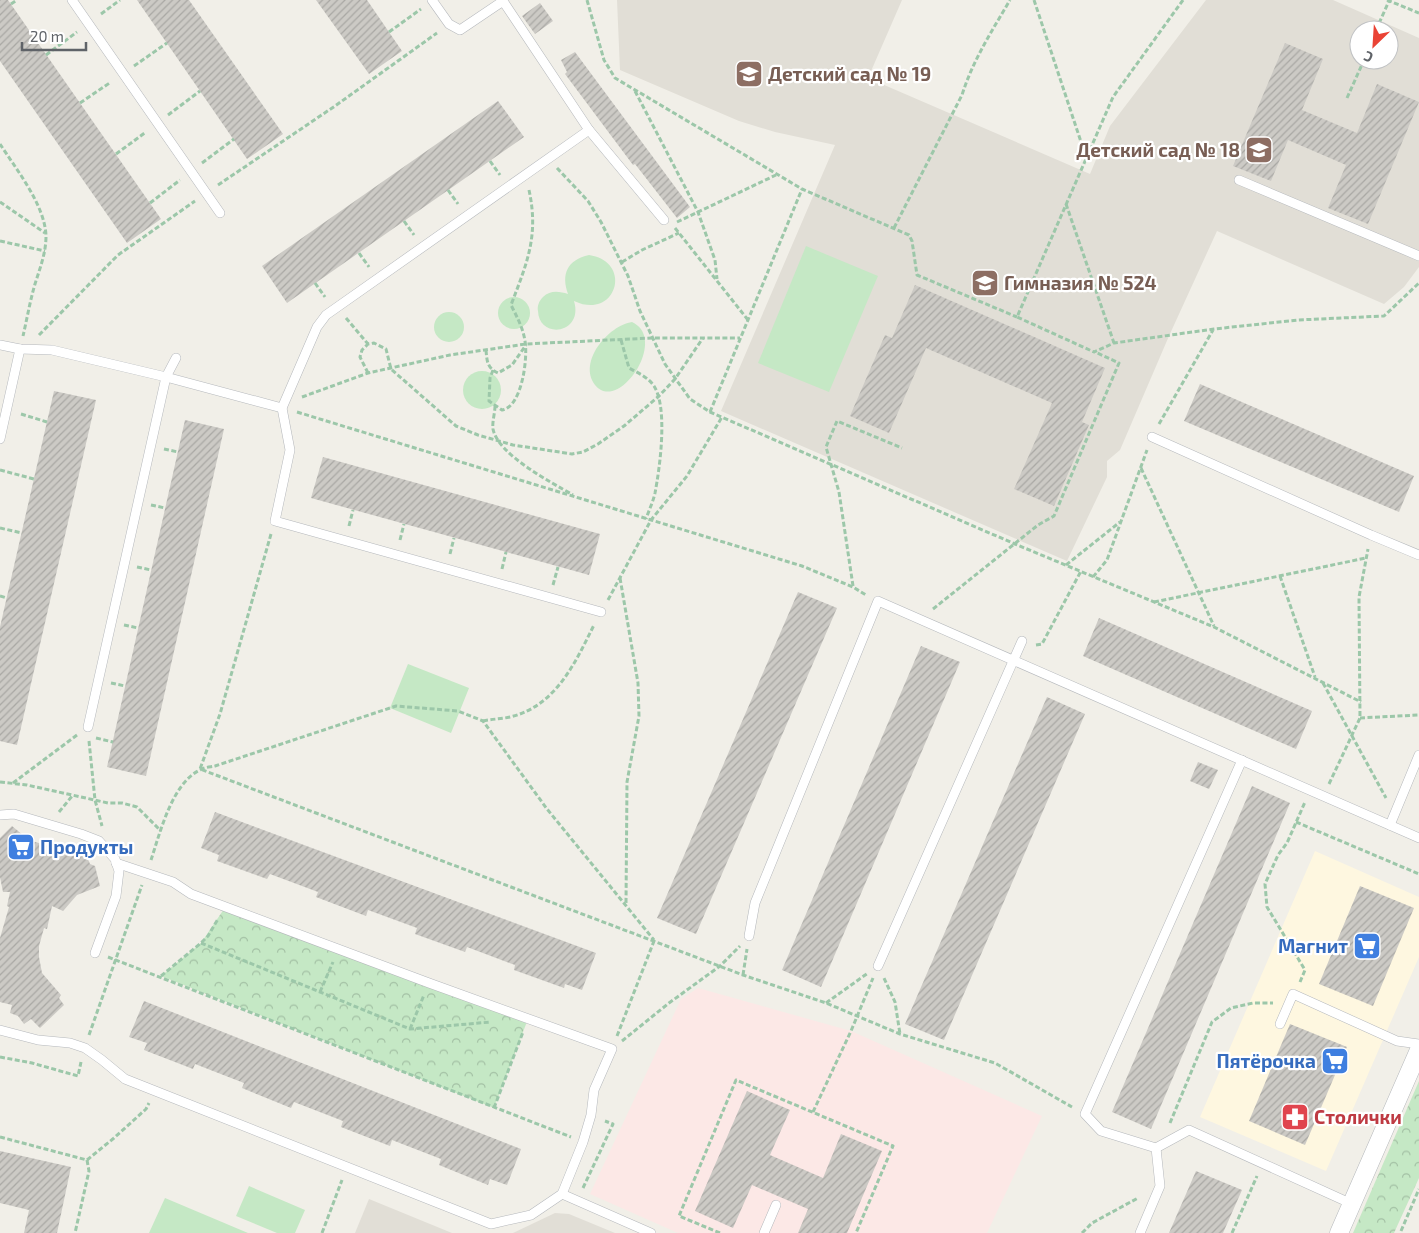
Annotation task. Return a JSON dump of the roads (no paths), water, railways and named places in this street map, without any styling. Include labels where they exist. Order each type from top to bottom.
[{"type":"street","points":[[1339,1233],[1419,1050]]},
{"type":"lane","points":[[72,0],[220,213]]},
{"type":"lane","points":[[432,0],[449,24],[460,30],[504,1],[589,130],[664,220]]},
{"type":"lane","points":[[589,130],[326,315],[317,327],[282,408],[290,450],[274,521],[601,612]]},
{"type":"lane","points":[[1239,180],[1419,256]]},
{"type":"lane","points":[[0,345],[20,349],[52,350],[166,377],[282,408]]},
{"type":"lane","points":[[0,439],[20,349]]},
{"type":"lane","points":[[88,727],[166,377],[176,358]]},
{"type":"lane","points":[[1152,437],[1419,555]]},
{"type":"lane","points":[[749,936],[755,903],[878,601],[1419,838]]},
{"type":"lane","points":[[878,966],[1020,645]]},
{"type":"lane","points":[[1390,825],[1419,755]]},
{"type":"lane","points":[[1242,760],[1085,1114],[1101,1131],[1156,1148],[1189,1130],[1352,1204]]},
{"type":"lane","points":[[0,815],[14,814],[99,841],[116,863],[119,871],[116,896],[95,953]]},
{"type":"lane","points":[[0,1030],[38,1040],[70,1043],[84,1048],[125,1079],[492,1224],[531,1215],[562,1194],[583,1142],[591,1115],[594,1090],[612,1049],[428,983],[191,894],[173,882],[116,863]]},
{"type":"lane","points":[[1280,1024],[1292,994],[1397,1041],[1419,1044]]},
{"type":"lane","points":[[1140,1233],[1160,1186],[1156,1148]]},
{"type":"lane","points":[[562,1194],[651,1233]]},
{"type":"lane","points":[[764,1233],[776,1205]]},
{"type":"place","name":"Детский сад № 19","points":[[749,74]]},
{"type":"place","name":"Детский сад № 18","points":[[1259,150]]},
{"type":"place","name":"Гимназия № 524","points":[[985,283]]},
{"type":"place","name":"Продукты","points":[[21,847]]},
{"type":"place","name":"Магнит","points":[[1367,946]]},
{"type":"place","name":"Пятёрочка","points":[[1335,1061]]},
{"type":"place","name":"Столички","points":[[1295,1117]]}]
